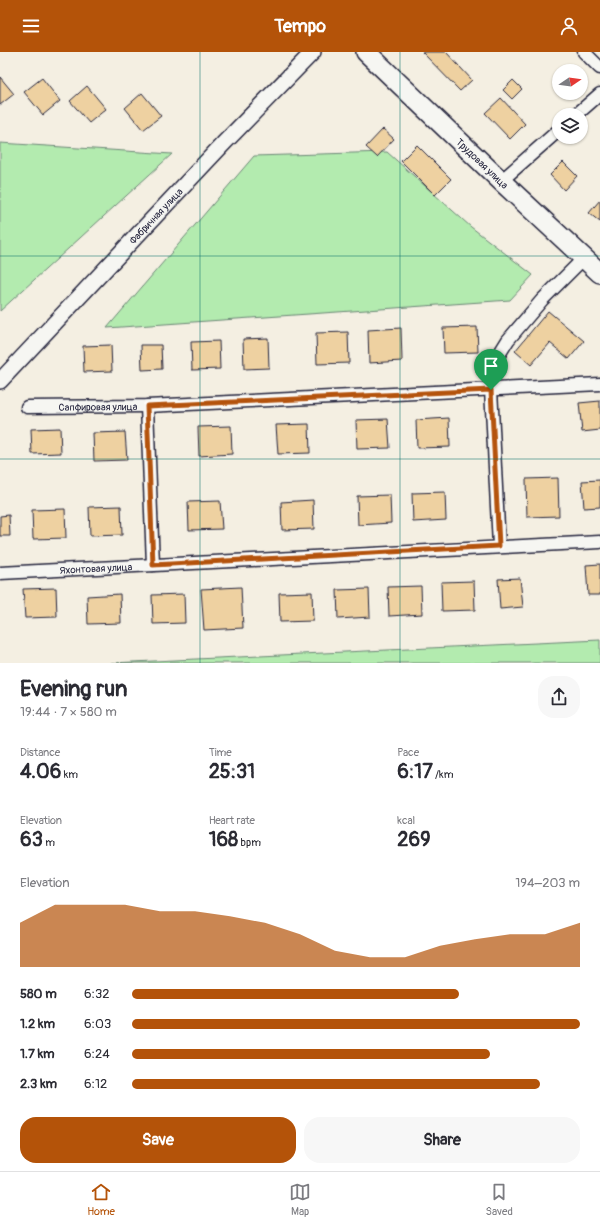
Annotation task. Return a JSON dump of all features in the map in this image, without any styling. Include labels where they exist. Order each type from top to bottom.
[{"type":"main road","name":"Трудовая улица","points":[[366,52],[501,182],[600,273]]},
{"type":"street","name":"Фабричная улица","points":[[0,381],[313,52]]},
{"type":"street","points":[[584,52],[600,68]]},
{"type":"street","points":[[584,108],[600,94]]},
{"type":"street","points":[[501,182],[552,136]]},
{"type":"street","points":[[499,546],[491,390],[495,361],[508,340],[542,300],[583,259]]},
{"type":"street","name":"Сапфировая улица","points":[[27,407],[147,406],[600,384]]},
{"type":"street","points":[[147,406],[153,565]]},
{"type":"street","name":"Яхонтовая улица","points":[[0,573],[499,546],[600,542]]},
{"type":"green space","points":[[0,143],[172,154],[0,311]]},
{"type":"green space","points":[[387,152],[471,227],[533,275],[510,300],[107,328],[254,156]]},
{"type":"green space","points":[[600,640],[600,663],[111,663]]},
{"type":"building","points":[[422,52],[446,52],[472,80],[460,91]]},
{"type":"building","points":[[0,77],[14,94],[0,105]]},
{"type":"building","points":[[42,78],[60,101],[43,115],[24,92]]},
{"type":"building","points":[[513,80],[522,89],[512,99],[503,90]]},
{"type":"building","points":[[87,86],[106,109],[89,123],[70,101]]},
{"type":"building","points":[[142,93],[161,116],[143,130],[125,108]]},
{"type":"building","points":[[501,98],[525,124],[510,139],[485,113]]},
{"type":"building","points":[[383,129],[394,139],[377,157],[366,147]]},
{"type":"building","points":[[417,145],[451,179],[435,195],[401,161]]},
{"type":"building","points":[[563,162],[577,176],[564,190],[550,175]]},
{"type":"building","points":[[600,200],[600,222],[589,213]]},
{"type":"building","points":[[548,311],[584,341],[569,359],[550,343],[531,365],[515,351]]},
{"type":"building","points":[[477,327],[478,352],[444,353],[443,328]]},
{"type":"building","points":[[401,328],[402,361],[369,363],[368,330]]},
{"type":"building","points":[[348,332],[349,363],[317,364],[316,333]]},
{"type":"building","points":[[268,338],[269,368],[244,369],[243,339]]},
{"type":"building","points":[[219,341],[220,369],[192,370],[191,342]]},
{"type":"building","points":[[111,345],[112,371],[84,372],[83,346]]},
{"type":"building","points":[[141,345],[161,345],[162,369],[142,370]]},
{"type":"building","points":[[600,401],[600,430],[582,432],[579,403]]},
{"type":"building","points":[[449,418],[450,447],[417,448],[416,420]]},
{"type":"building","points":[[388,419],[390,448],[357,449],[356,420]]},
{"type":"building","points":[[309,424],[310,453],[278,454],[276,425]]},
{"type":"building","points":[[231,426],[232,454],[199,456],[198,427]]},
{"type":"building","points":[[60,428],[61,453],[32,454],[31,429]]},
{"type":"building","points":[[125,432],[127,460],[94,461],[93,433]]},
{"type":"building","points":[[558,478],[559,516],[527,517],[526,479]]},
{"type":"building","points":[[600,480],[600,507],[584,508],[582,481]]},
{"type":"building","points":[[445,492],[446,520],[413,522],[412,493]]},
{"type":"building","points":[[390,495],[391,523],[358,525],[357,496]]},
{"type":"building","points":[[313,500],[314,529],[282,530],[281,502]]},
{"type":"building","points":[[220,501],[222,529],[189,530],[188,502]]},
{"type":"building","points":[[121,506],[122,535],[90,536],[89,507]]},
{"type":"building","points":[[65,509],[66,538],[33,539],[32,510]]},
{"type":"building","points":[[9,515],[10,536],[0,536],[0,516]]},
{"type":"building","points":[[600,564],[600,595],[588,595],[586,565]]},
{"type":"building","points":[[520,578],[523,607],[500,609],[498,579]]},
{"type":"building","points":[[474,581],[475,610],[442,611],[441,582]]},
{"type":"building","points":[[421,586],[422,614],[389,616],[388,587]]},
{"type":"building","points":[[241,587],[243,628],[204,630],[201,589]]},
{"type":"building","points":[[56,588],[57,617],[25,618],[23,589]]},
{"type":"building","points":[[369,589],[370,617],[338,619],[337,590]]},
{"type":"building","points":[[312,592],[313,621],[280,622],[279,593]]},
{"type":"building","points":[[120,594],[121,623],[88,624],[87,596]]},
{"type":"building","points":[[184,594],[185,623],[153,624],[152,595]]},
{"type":"route","points":[[491,390],[499,546],[153,565],[147,406],[491,390]]}]
